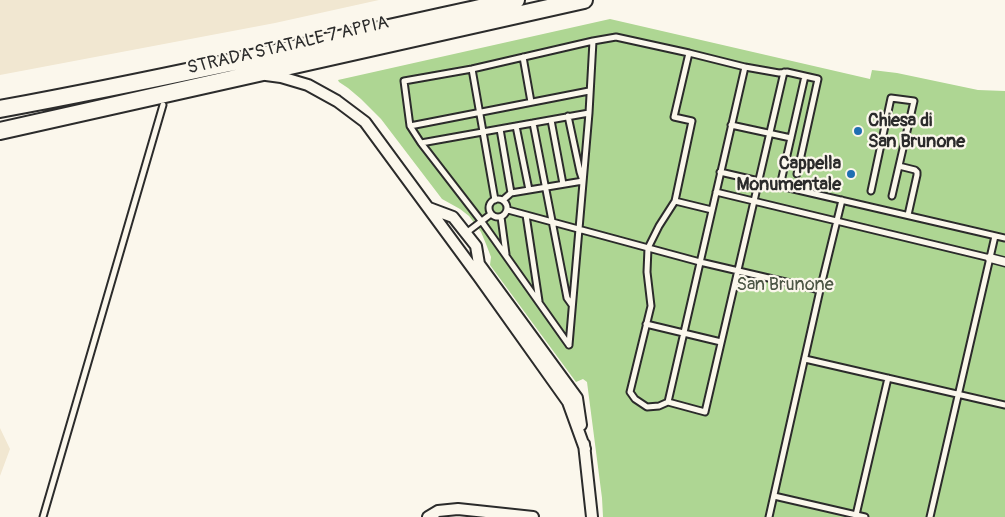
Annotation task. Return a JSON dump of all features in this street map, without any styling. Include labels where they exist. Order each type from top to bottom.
[{"type":"highway","name":"STRADA STATALE 7 APPIA","points":[[0,109],[343,39],[516,0]]},
{"type":"highway","name":"STRADA STATALE 7 APPIA","points":[[0,136],[8,129],[584,0]]},
{"type":"highway","points":[[0,100],[68,96]]},
{"type":"street","points":[[258,73],[308,85],[337,101],[364,122],[568,402],[585,449]]},
{"type":"street","points":[[428,208],[453,217],[476,246],[479,264],[577,398],[585,449],[592,517]]},
{"type":"street","points":[[990,258],[1005,262]]},
{"type":"street","points":[[428,517],[438,511],[458,509],[533,517]]},
{"type":"lane","points":[[593,41],[569,345],[482,222],[410,126],[404,81],[472,69],[593,41],[616,37],[745,67],[779,73],[787,72],[818,79],[797,174]]},
{"type":"lane","points":[[689,53],[674,117],[692,121],[675,201],[648,248],[647,272],[651,306],[630,392],[635,399],[646,407],[660,406],[668,402],[705,412],[784,72]]},
{"type":"lane","points":[[523,57],[531,102]]},
{"type":"lane","points":[[668,402],[745,67]]},
{"type":"lane","points":[[472,69],[495,200]]},
{"type":"lane","points":[[780,186],[805,76]]},
{"type":"lane","points":[[410,126],[589,91]]},
{"type":"lane","points":[[871,191],[891,98],[914,102],[892,196]]},
{"type":"lane","points":[[43,517],[163,105]]},
{"type":"lane","points":[[422,143],[588,113]]},
{"type":"lane","points":[[568,116],[583,181]]},
{"type":"lane","points":[[551,120],[563,184]]},
{"type":"lane","points":[[533,123],[567,298],[572,305]]},
{"type":"lane","points":[[731,125],[791,138]]},
{"type":"lane","points":[[516,126],[528,190]]},
{"type":"lane","points":[[500,129],[511,193]]},
{"type":"lane","points":[[899,166],[917,172],[908,215]]},
{"type":"lane","points":[[720,172],[1005,238]]},
{"type":"lane","points":[[503,200],[508,210],[505,215],[496,217],[491,214],[490,203],[495,200],[503,200],[511,193],[583,181]]},
{"type":"lane","points":[[716,192],[990,258]]},
{"type":"lane","points":[[769,517],[842,200]]},
{"type":"lane","points":[[675,201],[712,210]]},
{"type":"lane","points":[[508,210],[700,262],[820,290]]},
{"type":"lane","points":[[466,234],[491,214]]},
{"type":"lane","points":[[526,215],[540,304]]},
{"type":"lane","points":[[501,217],[507,257]]},
{"type":"lane","points":[[930,517],[994,236]]},
{"type":"lane","points":[[646,324],[721,342]]},
{"type":"lane","points":[[805,359],[1005,405]]},
{"type":"lane","points":[[856,515],[888,378]]},
{"type":"lane","points":[[774,496],[865,517]]},
{"type":"shaded area","points":[[0,0],[379,0],[275,23],[0,75]]},
{"type":"shaded area","points":[[0,428],[10,449],[0,476]]},
{"type":"green space","name":"San Brunone","points":[[610,19],[870,79],[872,70],[897,73],[978,90],[1005,91],[1005,517],[603,517],[587,382],[583,379],[576,382],[490,265],[491,257],[481,232],[469,216],[442,199],[381,119],[338,80]]},
{"type":"place","name":"Chiesa di San Brunone","points":[[858,131]]},
{"type":"place","name":"Cappella Monumentale","points":[[851,174]]}]
